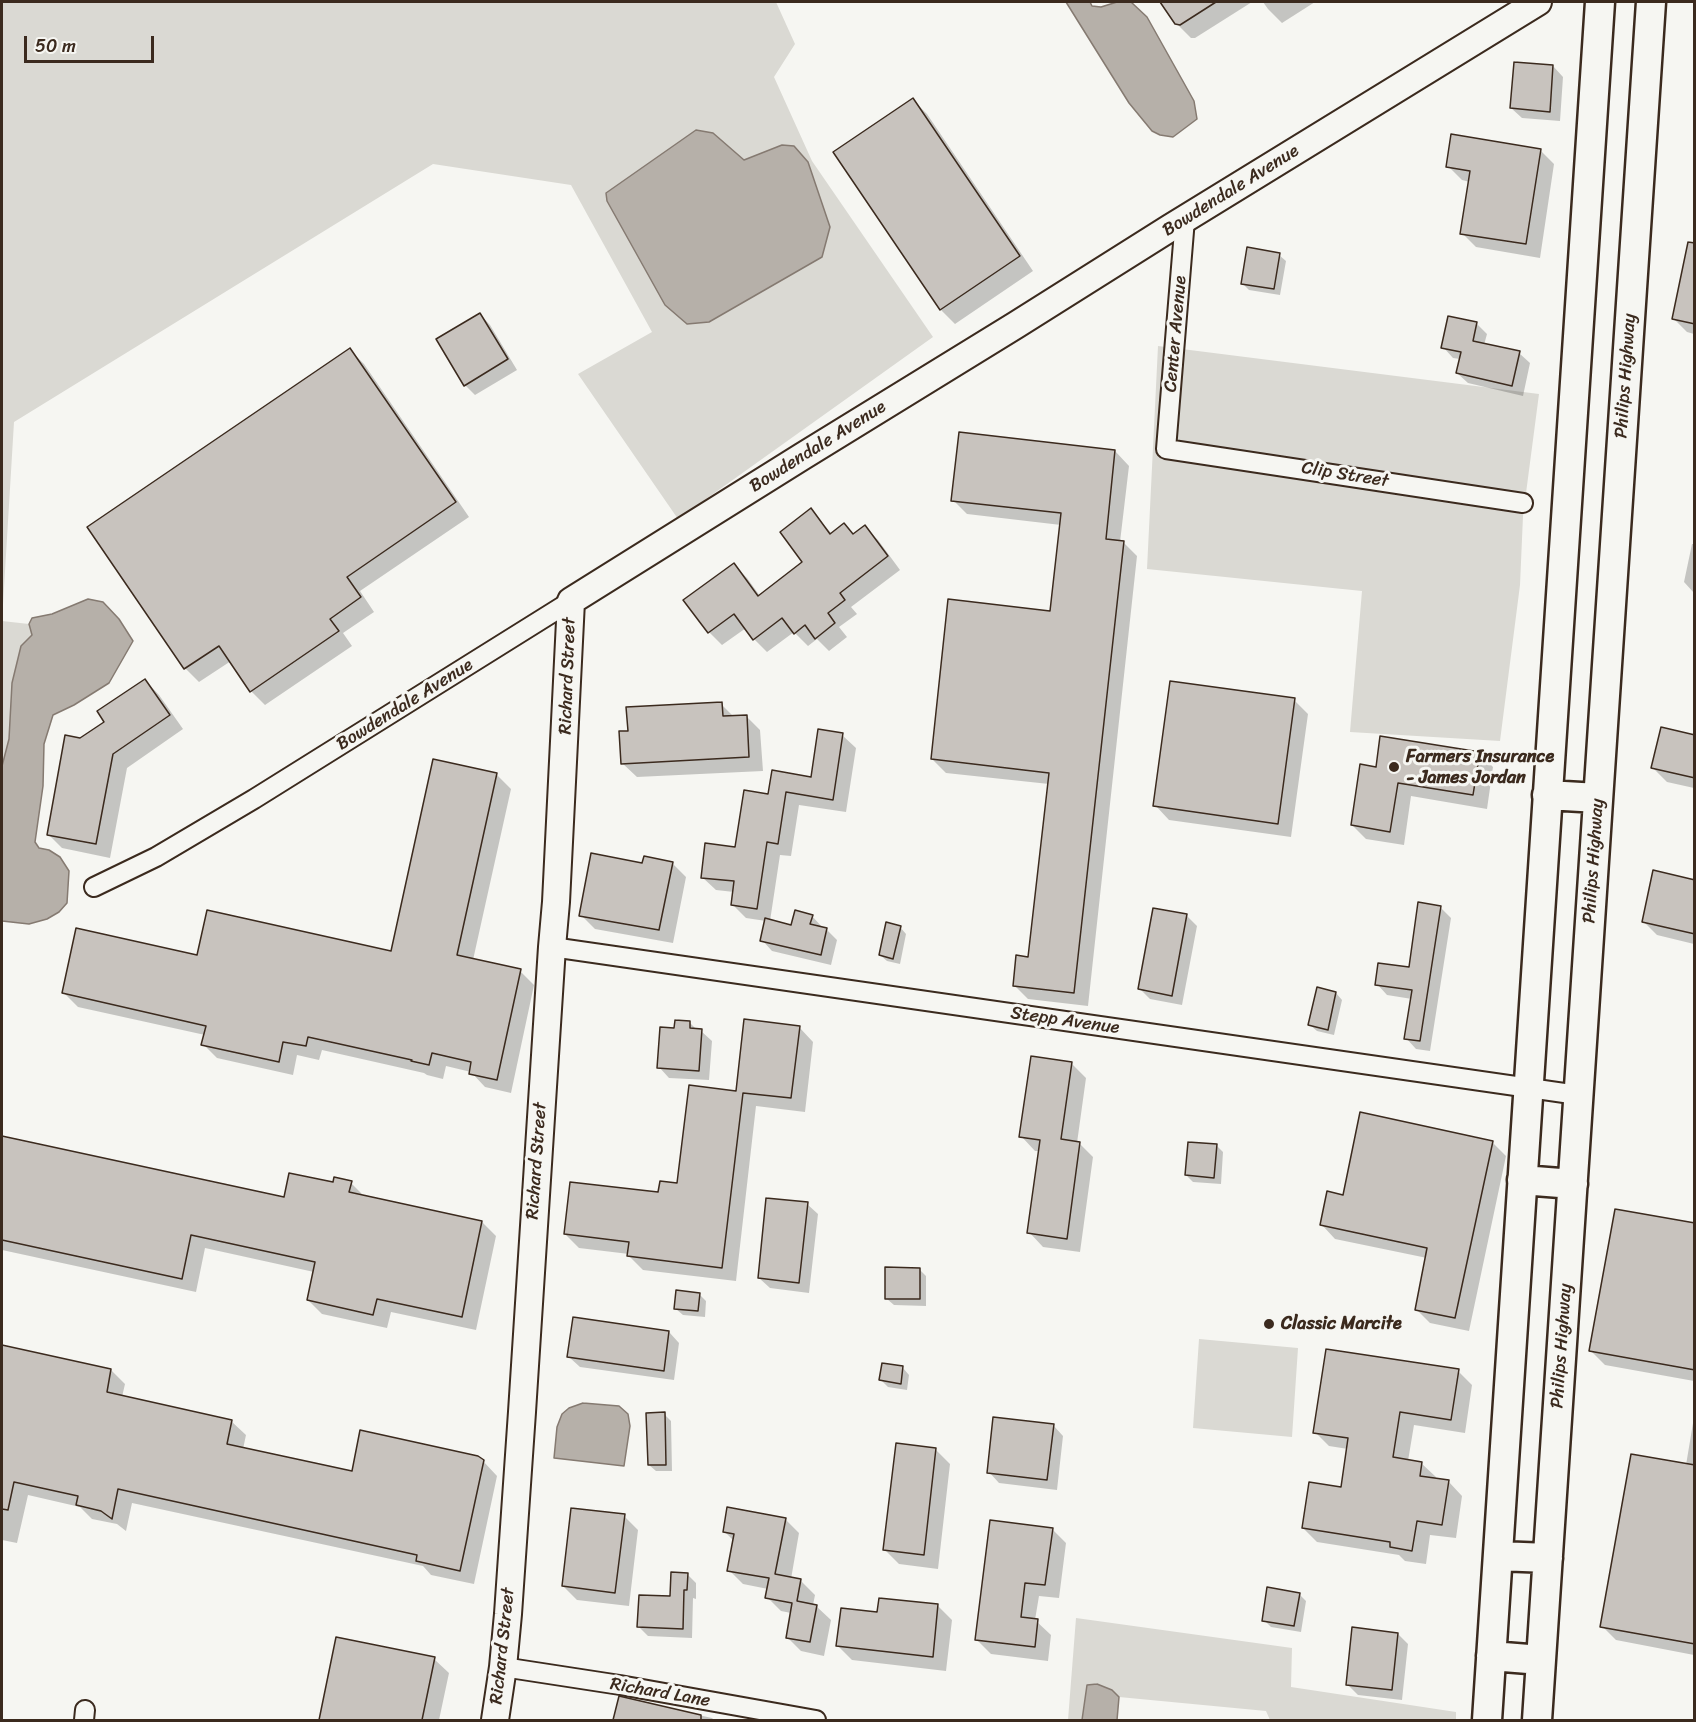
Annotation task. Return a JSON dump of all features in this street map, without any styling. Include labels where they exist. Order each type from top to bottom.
[{"type":"main road","points":[[1486,1720],[1600,2]]},
{"type":"main road","name":"Philips Highway","points":[[1537,1720],[1651,2]]},
{"type":"main road","points":[[1548,795],[1598,798]]},
{"type":"main road","points":[[1522,1180],[1573,1184]]},
{"type":"main road","points":[[1498,1556],[1548,1558]]},
{"type":"main road","points":[[1491,1656],[1542,1660]]},
{"type":"street","name":"Bowdendale Avenue","points":[[94,887],[156,857],[254,799],[1538,2]]},
{"type":"street","name":"Center Avenue","points":[[1167,449],[1185,219]]},
{"type":"street","name":"Clip Street","points":[[1167,449],[1523,503]]},
{"type":"street","name":"Richard Street","points":[[495,1720],[503,1667],[519,1460],[556,902],[571,601]]},
{"type":"street","name":"Stepp Avenue","points":[[552,947],[1578,1095]]},
{"type":"street","name":"Richard Lane","points":[[503,1667],[816,1720]]},
{"type":"shaded area","points":[[2,2],[776,2],[795,44],[774,77],[812,161],[933,337],[678,519],[578,374],[652,332],[571,185],[433,164],[14,422],[2,621]],"holes":[[[713,133],[744,160],[782,145],[665,304],[607,201],[606,193]]]},
{"type":"shaded area","points":[[1066,2],[1090,2],[1092,6],[1101,7],[1117,2],[1131,2],[1147,17],[1194,101],[1197,119],[1173,137],[1152,131],[1129,103]]},
{"type":"shaded area","points":[[696,130],[713,133],[744,160],[782,145],[794,146],[808,162],[830,227],[822,257],[709,322],[687,324],[665,305],[607,201],[606,193]]},
{"type":"shaded area","points":[[1158,346],[1539,394],[1523,516],[1520,585],[1500,741],[1350,732],[1362,591],[1147,569]]},
{"type":"shaded area","points":[[88,599],[103,602],[119,619],[133,641],[109,683],[53,715],[44,744],[43,786],[35,842],[39,848],[49,850],[60,857],[69,871],[67,903],[59,912],[47,919],[29,924],[2,921],[2,766],[9,739],[12,683],[21,646],[32,635],[29,624],[32,618],[52,614]]},
{"type":"shaded area","points":[[2,621],[29,624],[32,635],[21,646],[12,683],[9,739],[2,766]]},
{"type":"shaded area","points":[[1199,1339],[1298,1348],[1292,1437],[1193,1428]]},
{"type":"shaded area","points":[[583,1403],[619,1406],[628,1414],[630,1426],[624,1466],[554,1458],[557,1427],[562,1414],[569,1408]]},
{"type":"shaded area","points":[[1076,1618],[1292,1648],[1291,1687],[1456,1712],[1456,1720],[1270,1720],[1266,1711],[1119,1697],[1112,1690],[1087,1686],[1082,1720],[1068,1720]]},
{"type":"shaded area","points":[[1097,1684],[1112,1690],[1119,1697],[1117,1720],[1082,1720],[1087,1685]]},
{"type":"building","points":[[1160,2],[1216,2],[1180,25],[1175,24]]},
{"type":"building","points":[[1514,62],[1553,65],[1550,112],[1510,108]]},
{"type":"building","points":[[913,98],[1020,256],[940,310],[833,152]]},
{"type":"building","points":[[1451,134],[1541,149],[1526,244],[1460,234],[1470,171],[1446,167]]},
{"type":"building","points":[[1688,242],[1695,243],[1695,324],[1672,319]]},
{"type":"building","points":[[1247,247],[1280,253],[1274,289],[1241,284]]},
{"type":"building","points":[[480,313],[508,359],[464,386],[436,339]]},
{"type":"building","points":[[1448,316],[1477,322],[1473,341],[1520,351],[1512,386],[1456,373],[1461,352],[1441,348]]},
{"type":"building","points":[[350,348],[456,502],[347,577],[361,597],[330,619],[339,631],[250,692],[219,646],[184,669],[87,527]]},
{"type":"building","points":[[959,432],[1115,450],[1106,539],[1124,541],[1074,993],[1013,986],[1016,955],[1028,957],[1049,773],[931,759],[948,599],[1050,611],[1061,513],[951,501]]},
{"type":"building","points":[[811,508],[830,534],[844,523],[853,534],[865,525],[888,556],[840,593],[845,600],[828,613],[835,623],[815,639],[805,625],[794,634],[782,618],[753,640],[734,614],[708,633],[683,600],[734,563],[758,596],[802,562],[780,532]]},
{"type":"building","points":[[145,679],[170,715],[113,754],[96,844],[47,835],[65,735],[80,738],[104,722],[97,711]]},
{"type":"building","points":[[1170,681],[1295,698],[1278,824],[1153,806]]},
{"type":"building","points":[[722,702],[723,716],[747,715],[749,757],[621,764],[619,731],[628,731],[626,707]]},
{"type":"building","points":[[1661,727],[1695,735],[1695,778],[1651,768]]},
{"type":"building","points":[[818,729],[843,733],[833,800],[786,792],[778,844],[767,842],[757,909],[731,905],[734,881],[701,878],[705,843],[735,847],[744,790],[768,794],[772,770],[811,777]]},
{"type":"building","points":[[1380,736],[1480,752],[1473,795],[1398,783],[1390,832],[1351,825],[1360,764],[1376,767]]},
{"type":"building","points":[[433,759],[497,773],[457,955],[521,969],[497,1080],[469,1074],[471,1062],[432,1053],[429,1065],[308,1037],[306,1046],[283,1042],[279,1062],[201,1045],[206,1026],[62,993],[76,928],[197,955],[207,910],[391,951]]},
{"type":"building","points":[[591,853],[642,863],[644,856],[673,862],[659,930],[579,916]]},
{"type":"building","points":[[1653,870],[1695,880],[1695,934],[1642,922]]},
{"type":"building","points":[[1418,902],[1441,906],[1420,1041],[1404,1039],[1412,990],[1375,985],[1378,963],[1409,967]]},
{"type":"building","points":[[1153,908],[1187,914],[1172,996],[1138,989]]},
{"type":"building","points":[[795,910],[813,915],[810,924],[827,928],[821,955],[760,941],[765,918],[791,925]]},
{"type":"building","points":[[886,922],[901,926],[893,959],[879,955]]},
{"type":"building","points":[[1317,987],[1336,992],[1328,1030],[1308,1025]]},
{"type":"building","points":[[744,1019],[800,1026],[791,1098],[743,1093],[722,1268],[627,1256],[629,1242],[564,1234],[570,1182],[658,1192],[660,1181],[677,1183],[689,1085],[736,1091]]},
{"type":"building","points":[[675,1020],[690,1021],[690,1028],[702,1029],[699,1071],[657,1068],[660,1027],[674,1028]]},
{"type":"building","points":[[1031,1056],[1072,1062],[1061,1139],[1080,1142],[1067,1239],[1027,1233],[1040,1140],[1019,1137]]},
{"type":"building","points":[[1360,1112],[1493,1141],[1455,1318],[1415,1310],[1427,1248],[1320,1225],[1327,1191],[1343,1195]]},
{"type":"building","points":[[2,1136],[284,1197],[289,1173],[333,1182],[334,1177],[352,1181],[349,1192],[482,1221],[462,1317],[377,1299],[373,1315],[307,1300],[315,1262],[191,1235],[182,1279],[2,1240]]},
{"type":"building","points":[[1188,1142],[1217,1144],[1214,1178],[1185,1175]]},
{"type":"building","points":[[766,1198],[808,1202],[799,1283],[758,1278]]},
{"type":"building","points":[[1615,1209],[1695,1223],[1695,1370],[1589,1351]]},
{"type":"building","points":[[885,1267],[920,1268],[920,1299],[885,1299]]},
{"type":"building","points":[[676,1290],[700,1293],[698,1311],[674,1309]]},
{"type":"building","points":[[573,1317],[669,1331],[664,1371],[567,1357]]},
{"type":"building","points":[[2,1345],[111,1369],[107,1392],[232,1420],[227,1444],[352,1471],[360,1430],[478,1456],[484,1460],[460,1571],[416,1561],[417,1555],[118,1489],[112,1519],[101,1511],[76,1505],[78,1496],[14,1482],[8,1510],[2,1509]]},
{"type":"building","points":[[1326,1349],[1459,1369],[1451,1420],[1400,1412],[1393,1457],[1422,1462],[1420,1476],[1449,1480],[1442,1525],[1417,1521],[1412,1551],[1390,1547],[1390,1542],[1302,1528],[1309,1482],[1341,1487],[1348,1438],[1313,1433]]},
{"type":"building","points":[[882,1363],[903,1366],[901,1384],[879,1380]]},
{"type":"building","points":[[665,1412],[666,1465],[648,1465],[646,1413]]},
{"type":"building","points":[[993,1417],[1054,1424],[1047,1480],[987,1473]]},
{"type":"building","points":[[896,1443],[936,1448],[924,1555],[883,1550]]},
{"type":"building","points":[[1631,1454],[1695,1465],[1695,1644],[1600,1627]]},
{"type":"building","points":[[727,1507],[786,1518],[775,1574],[801,1579],[797,1601],[817,1605],[810,1642],[786,1638],[792,1603],[765,1598],[769,1578],[727,1571],[734,1534],[723,1532]]},
{"type":"building","points":[[571,1508],[625,1514],[615,1593],[562,1586]]},
{"type":"building","points":[[990,1520],[1053,1528],[1045,1585],[1025,1583],[1021,1617],[1038,1619],[1035,1647],[975,1640]]},
{"type":"building","points":[[671,1572],[688,1573],[687,1590],[684,1590],[683,1629],[637,1627],[639,1595],[670,1596]]},
{"type":"building","points":[[1267,1587],[1300,1593],[1294,1626],[1262,1621]]},
{"type":"building","points":[[879,1598],[938,1604],[933,1657],[836,1646],[841,1608],[877,1612]]},
{"type":"building","points":[[1352,1627],[1398,1633],[1392,1690],[1346,1685]]},
{"type":"building","points":[[336,1637],[435,1657],[422,1720],[319,1720]]},
{"type":"building","points":[[619,1696],[701,1715],[701,1720],[613,1720]]},
{"type":"place","name":"Farmers Insurance - James Jordan","points":[[1394,767]]},
{"type":"place","name":"Classic Marcite","points":[[1269,1324]]}]
